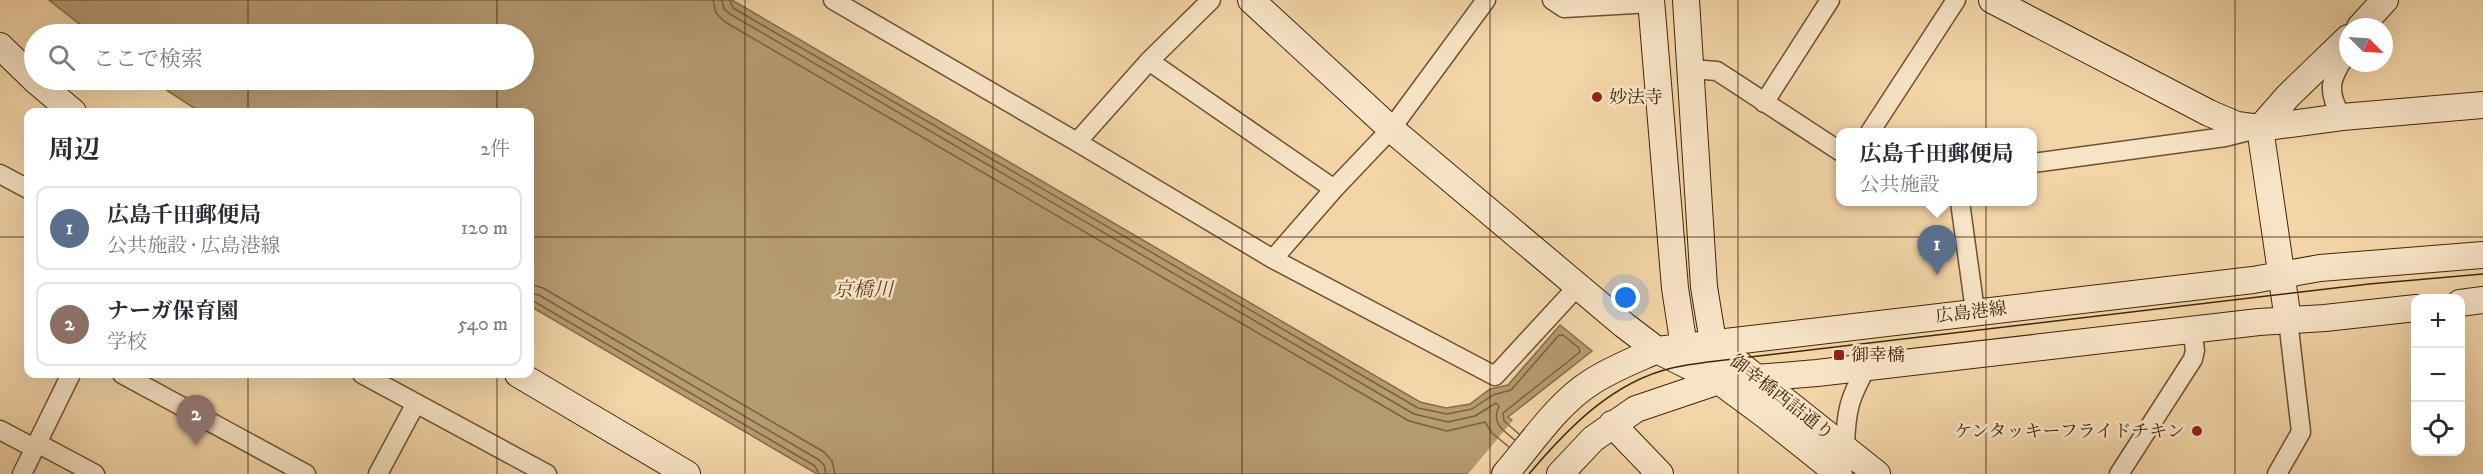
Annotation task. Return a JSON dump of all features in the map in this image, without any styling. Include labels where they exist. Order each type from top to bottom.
[{"type":"street","points":[[833,0],[1273,259],[1495,376],[1577,286]]},
{"type":"street","points":[[1077,142],[1149,61],[1211,0]]},
{"type":"street","points":[[1251,0],[1391,129],[1577,286],[1657,350],[1719,381]]},
{"type":"street","points":[[1273,259],[1334,189],[1391,129],[1486,0]]},
{"type":"street","points":[[1552,0],[1564,8],[1651,2],[1675,288],[1684,347],[1719,381]]},
{"type":"street","points":[[1686,0],[1704,287],[1719,381]]},
{"type":"street","points":[[1764,103],[1830,0]]},
{"type":"street","points":[[1873,128],[1956,0]]},
{"type":"street","points":[[1992,0],[2209,113],[2237,125],[2260,128]]},
{"type":"street","points":[[0,46],[24,69]]},
{"type":"street","points":[[2277,474],[2301,432],[2288,320],[2260,128],[2288,96],[2339,47]]},
{"type":"street","points":[[1149,61],[1334,189]]},
{"type":"street","points":[[2339,66],[2331,87],[2333,102],[2342,117]]},
{"type":"street","points":[[1691,69],[1717,71],[1836,149]]},
{"type":"street","points":[[48,90],[68,108]]},
{"type":"street","points":[[2037,162],[2225,137],[2260,128],[2342,117],[2483,105]]},
{"type":"street","points":[[0,174],[24,187]]},
{"type":"street","points":[[1961,206],[1976,311]]},
{"type":"street","name":"広島港線","points":[[1505,474],[1566,402],[1590,383],[1657,350],[2253,280],[2320,268],[2483,255]]},
{"type":"street","points":[[2465,302],[2483,300]]},
{"type":"street","points":[[1564,469],[1593,439],[1636,409],[1719,381],[1758,379],[2192,330],[2411,308]]},
{"type":"street","points":[[2119,474],[2193,359],[2192,330]]},
{"type":"street","name":"御幸橋西詰通り","points":[[1714,344],[1877,474]]},
{"type":"street","points":[[1845,447],[1846,418],[1852,392],[1868,367]]},
{"type":"street","points":[[22,474],[69,378]]},
{"type":"street","points":[[129,378],[306,474]]},
{"type":"street","points":[[369,378],[547,474]]},
{"type":"street","points":[[525,378],[687,474]]},
{"type":"street","name":"御幸橋西詰通り","points":[[1719,381],[1766,415],[1839,474]]},
{"type":"street","points":[[378,474],[416,403]]},
{"type":"street","points":[[1612,424],[1660,474]]},
{"type":"street","points":[[0,430],[95,474]]},
{"type":"water","name":"京橋川","points":[[49,0],[732,0],[1420,402],[1446,408],[1470,404],[1490,389],[1508,385],[1560,325],[1592,351],[1508,417],[1577,474],[817,474],[534,308],[534,108],[194,108],[166,90],[534,90],[534,24],[79,24]]},
{"type":"pier","points":[[1514,419],[1579,474],[1468,474]]},
{"type":"tram line","points":[[1529,474],[1559,440],[1592,409],[1630,384],[1676,367],[2369,284],[2483,274]]},
{"type":"place","name":"妙法寺","points":[[1597,97]]},
{"type":"place","name":"広島千田郵便局","points":[[1937,275]]},
{"type":"place","name":"御幸橋","points":[[1839,355]]},
{"type":"place","name":"ケンタッキーフライドチキン","points":[[2197,431]]},
{"type":"place","name":"ナーガ保育園","points":[[196,445]]}]
